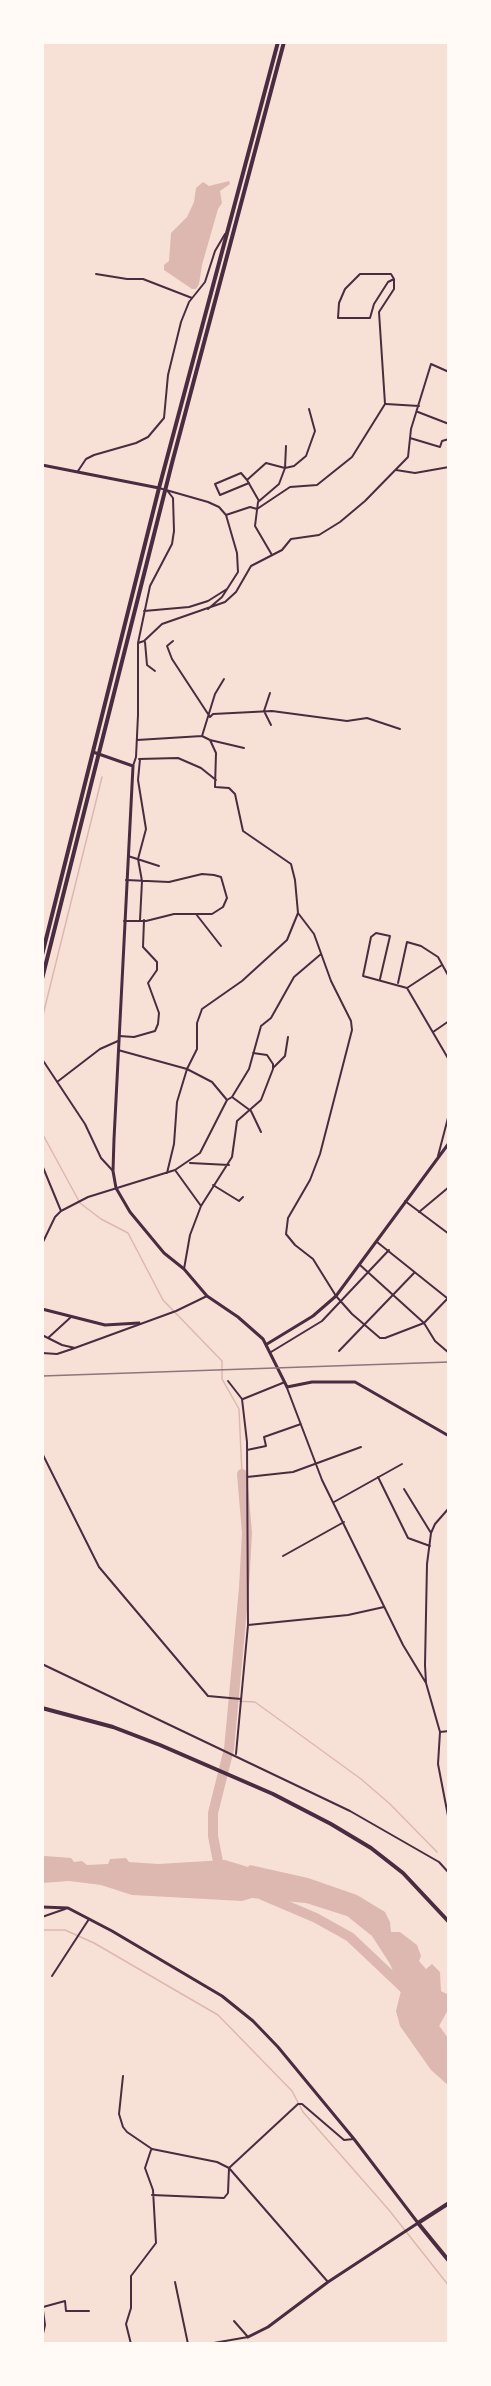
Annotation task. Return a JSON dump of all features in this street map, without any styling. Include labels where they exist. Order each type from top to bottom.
[{"type":"main road","points":[[42,955],[159,488],[278,42]]},
{"type":"main road","points":[[42,979],[166,489],[284,42]]},
{"type":"main road","points":[[42,1708],[94,1721],[160,1745],[273,1794],[331,1824],[371,1848],[403,1873],[449,1922]]},
{"type":"main road","points":[[449,2203],[418,2223],[449,2261]]},
{"type":"street","points":[[77,472],[86,459],[93,455],[136,443],[158,428],[166,412],[174,345],[192,298],[205,282],[215,251],[229,230]]},
{"type":"street","points":[[96,274],[143,279],[192,298]]},
{"type":"street","points":[[226,515],[250,507],[257,509],[290,487],[317,485],[331,477],[352,457],[385,404],[379,312],[394,289],[394,279],[391,274],[360,274],[345,289],[339,303],[338,318],[370,318],[374,304],[388,282],[394,279]]},
{"type":"street","points":[[138,644],[162,624],[205,611],[225,602],[236,592],[251,566],[282,550],[291,539],[312,538],[340,522],[408,457],[410,438],[431,364],[449,372]]},
{"type":"street","points":[[385,404],[419,406]]},
{"type":"street","points":[[259,501],[248,481],[241,473],[215,484],[220,495],[248,481],[266,463],[285,468],[302,461],[314,440],[314,419],[309,410]]},
{"type":"street","points":[[417,412],[449,424]]},
{"type":"street","points":[[410,438],[440,447],[442,441],[449,439]]},
{"type":"street","points":[[272,555],[255,526],[257,509],[259,501],[279,484],[285,468],[286,446]]},
{"type":"street","points":[[42,465],[166,489],[219,507],[226,515],[237,553],[238,572],[230,588],[205,611]]},
{"type":"street","points":[[396,470],[415,473],[448,468]]},
{"type":"street","points":[[166,489],[173,498],[172,544],[150,586],[138,644],[137,740],[132,778],[118,1036],[113,1171],[116,1188],[144,1230],[164,1253],[184,1269],[207,1296],[254,1329],[267,1344],[285,1382],[316,1464],[384,1606],[426,1683],[440,1732],[438,1764],[449,1821]]},
{"type":"street","points":[[144,611],[189,607],[208,601],[230,588]]},
{"type":"street","points":[[144,641],[147,665],[155,671]]},
{"type":"street","points":[[172,641],[167,646],[172,659],[210,717]]},
{"type":"street","points":[[202,736],[210,717],[215,694],[224,679]]},
{"type":"street","points":[[270,693],[264,711],[271,725]]},
{"type":"street","points":[[210,717],[213,714],[264,711],[347,721],[367,718],[400,729]]},
{"type":"street","points":[[137,740],[202,736],[244,748]]},
{"type":"street","points":[[210,740],[216,753],[215,787],[230,788],[235,794],[243,831],[291,864],[298,913],[314,934],[331,981],[351,1021],[351,1030],[320,1154],[310,1180],[285,1228],[290,1241],[321,1268],[341,1302],[364,1326],[385,1338],[424,1323],[448,1297],[377,1242]]},
{"type":"street","points":[[93,752],[133,766]]},
{"type":"street","points":[[135,759],[178,758],[201,768],[216,780]]},
{"type":"street","points":[[140,759],[138,778],[146,829],[138,859],[142,881],[140,920]]},
{"type":"street","points":[[132,778],[138,778]]},
{"type":"street","points":[[127,856],[159,866]]},
{"type":"street","points":[[124,921],[174,914],[212,914],[223,907],[227,898],[221,877],[202,874],[168,882],[126,880]]},
{"type":"street","points":[[167,1173],[174,1144],[177,1102],[187,1070],[197,1049],[196,1023],[202,1009],[242,981],[287,940],[298,913]]},
{"type":"street","points":[[196,914],[221,946]]},
{"type":"street","points":[[118,1036],[134,1037],[155,1031],[158,1024],[159,1013],[148,983],[157,970],[157,962],[143,947],[144,920]]},
{"type":"street","points":[[380,980],[390,936],[376,933],[371,937],[363,976],[407,988],[449,1060]]},
{"type":"street","points":[[397,984],[407,942],[421,946],[438,957],[449,976]]},
{"type":"street","points":[[42,1244],[55,1217],[61,1211],[81,1200],[175,1170],[200,1153],[227,1100],[232,1097],[249,1069],[261,1026],[271,1018],[294,978],[321,954]]},
{"type":"street","points":[[407,988],[442,965]]},
{"type":"street","points":[[433,1032],[449,1022]]},
{"type":"street","points":[[184,1269],[190,1235],[201,1206],[213,1185],[229,1165],[235,1125],[261,1100],[273,1068],[285,1056],[288,1037]]},
{"type":"street","points":[[57,1082],[100,1049],[118,1041]]},
{"type":"street","points":[[118,1050],[187,1070],[212,1082],[227,1100]]},
{"type":"street","points":[[253,1053],[267,1055],[273,1068]]},
{"type":"street","points":[[42,1059],[85,1124],[101,1158],[113,1171]]},
{"type":"street","points":[[232,1097],[251,1111],[261,1132]]},
{"type":"street","points":[[438,1156],[449,1114]]},
{"type":"street","points":[[267,1344],[313,1316],[336,1296],[449,1143]]},
{"type":"street","points":[[188,1163],[229,1165]]},
{"type":"street","points":[[42,1164],[61,1211]]},
{"type":"street","points":[[175,1170],[201,1206]]},
{"type":"street","points":[[213,1185],[239,1201],[243,1197]]},
{"type":"street","points":[[419,1212],[449,1187]]},
{"type":"street","points":[[405,1201],[449,1234]]},
{"type":"street","points":[[271,1352],[304,1334],[341,1302],[389,1250]]},
{"type":"street","points":[[360,1265],[424,1323],[435,1341],[449,1353]]},
{"type":"street","points":[[339,1352],[414,1272]]},
{"type":"street","points":[[42,1353],[57,1354],[75,1348],[171,1313],[207,1296]]},
{"type":"street","points":[[42,1309],[105,1325],[139,1323]]},
{"type":"street","points":[[48,1338],[71,1317]]},
{"type":"street","points":[[42,1335],[62,1345],[75,1348]]},
{"type":"street","points":[[228,1381],[242,1399],[247,1450],[248,1625],[236,1754]]},
{"type":"street","points":[[242,1399],[285,1382]]},
{"type":"street","points":[[287,1387],[312,1382],[355,1382],[449,1436]]},
{"type":"street","points":[[247,1450],[266,1446],[264,1437],[301,1424]]},
{"type":"street","points":[[247,1477],[294,1472],[361,1447]]},
{"type":"street","points":[[42,1453],[99,1567],[208,1696],[241,1699]]},
{"type":"street","points":[[334,1502],[402,1464]]},
{"type":"street","points":[[378,1477],[408,1538],[430,1546]]},
{"type":"street","points":[[404,1490],[431,1533]]},
{"type":"street","points":[[426,1683],[431,1533],[435,1524],[449,1508]]},
{"type":"street","points":[[283,1556],[344,1522]]},
{"type":"street","points":[[248,1625],[348,1615],[384,1606]]},
{"type":"street","points":[[42,1664],[236,1754],[395,1835],[439,1862],[449,1873]]},
{"type":"street","points":[[440,1732],[449,1731]]},
{"type":"street","points":[[42,1907],[68,1908],[89,1919],[222,1996],[253,2021],[278,2047],[354,2139],[418,2223],[328,2282],[268,2327],[249,2337],[208,2344]]},
{"type":"street","points":[[42,1917],[68,1908]]},
{"type":"street","points":[[52,1976],[89,1919]]},
{"type":"street","points":[[123,2076],[119,2115],[123,2127],[152,2149],[217,2162],[229,2168],[328,2282]]},
{"type":"street","points":[[153,2195],[224,2198],[228,2193],[229,2168],[298,2104],[302,2104],[344,2140],[354,2139]]},
{"type":"street","points":[[130,2344],[126,2324],[131,2308],[131,2276],[156,2243],[151,2178],[145,2168],[152,2149]]},
{"type":"street","points":[[175,2282],[188,2344]]},
{"type":"street","points":[[42,2338],[45,2325],[42,2306],[65,2301],[66,2311],[88,2311]]},
{"type":"street","points":[[234,2321],[249,2337]]},
{"type":"shaded area","points":[[229,181],[230,184],[220,191],[222,203],[218,209],[202,265],[199,284],[196,289],[192,289],[164,270],[164,265],[169,261],[171,233],[187,217],[194,202],[196,188],[203,182],[209,186]]},
{"type":"shaded area","points":[[42,1857],[71,1858],[74,1862],[82,1861],[87,1865],[108,1864],[110,1859],[126,1858],[129,1862],[158,1864],[225,1860],[248,1867],[250,1865],[308,1878],[357,1895],[385,1912],[390,1922],[391,1932],[400,1932],[417,1945],[421,1956],[419,1961],[426,1969],[432,1964],[440,1972],[441,1991],[449,1995],[449,2008],[438,2028],[441,2038],[449,2041],[449,2086],[431,2070],[400,2026],[396,2011],[401,1991],[390,1964],[372,1936],[347,1916],[306,1903],[252,1898],[242,1901],[132,1895],[101,1885],[69,1881],[42,1883]]},
{"type":"waterway","points":[[42,1019],[102,777]]},
{"type":"waterway","points":[[42,1133],[80,1203],[101,1219],[128,1233],[163,1300],[222,1361],[222,1379],[239,1409],[242,1474]]},
{"type":"waterway","points":[[220,1872],[213,1836],[213,1813],[229,1749],[244,1588],[247,1533],[242,1474]]},
{"type":"waterway","points":[[234,1701],[255,1702],[361,1779],[390,1804],[437,1852]]},
{"type":"waterway","points":[[262,1895],[316,1918],[350,1937],[405,1989]]},
{"type":"waterway","points":[[42,1930],[65,1930],[94,1943],[218,2015],[292,2091],[303,2112],[389,2210],[449,2286]]},
{"type":"waterway","points":[[431,2023],[449,2048]]},
{"type":"railway","points":[[42,1376],[449,1362]]}]
